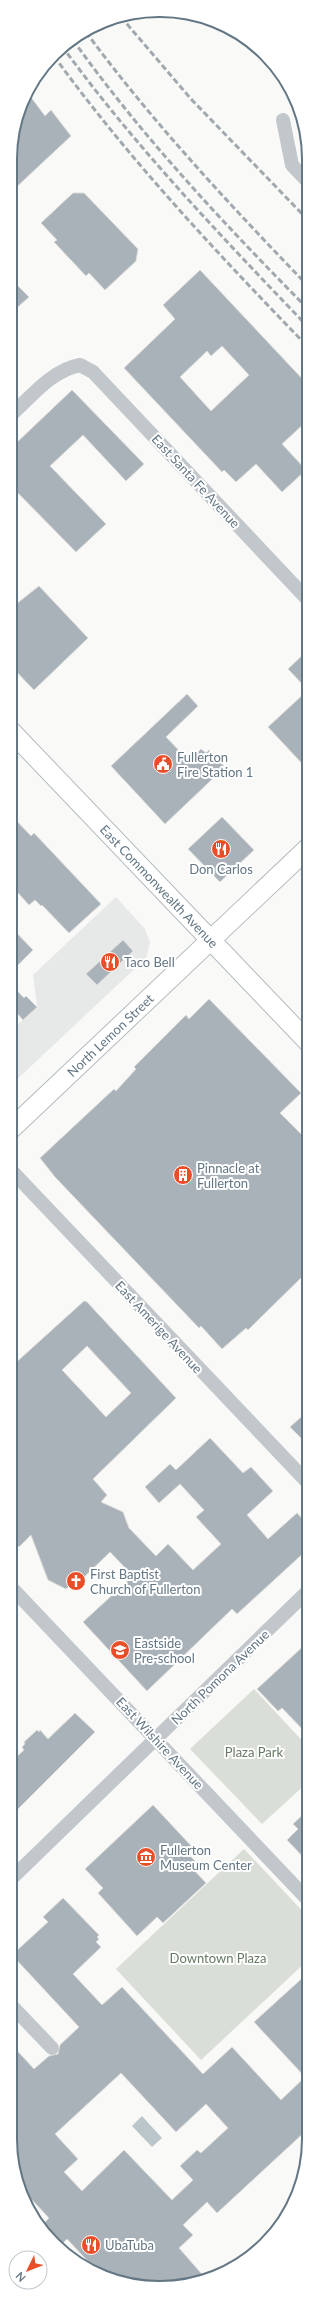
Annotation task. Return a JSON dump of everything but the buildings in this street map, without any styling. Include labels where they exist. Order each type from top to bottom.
[{"type":"main road","name":"East Commonwealth Avenue","points":[[17,737],[302,1036]]},
{"type":"main road","name":"North Lemon Street","points":[[17,1123],[302,854]]},
{"type":"street","points":[[283,120],[292,165],[302,176]]},
{"type":"street","name":"East Santa Fe Avenue","points":[[17,410],[57,373],[68,367],[80,365],[100,379],[302,594]]},
{"type":"street","name":"East Amerige Avenue","points":[[17,1176],[302,1477]]},
{"type":"street","name":"East Wilshire Avenue","points":[[17,1593],[302,1895]]},
{"type":"street","name":"North Pomona Avenue","points":[[17,1873],[302,1597]]},
{"type":"street","points":[[17,2011],[52,2048]]},
{"type":"shaded area","points":[[116,897],[145,929],[150,942],[146,958],[17,1079],[17,1025],[37,1006],[33,975]]},
{"type":"shaded area","points":[[142,2116],[162,2138],[152,2147],[132,2126]]},
{"type":"green space","name":"Plaza Park","points":[[254,1689],[302,1740],[302,1787],[262,1824],[190,1749]]},
{"type":"green space","name":"Downtown Plaza","points":[[244,1849],[302,1911],[302,1966],[201,2060],[116,1969]]},
{"type":"railway","points":[[125,22],[191,99],[302,214]]},
{"type":"railway","points":[[89,36],[165,131],[222,195],[302,280]]},
{"type":"railway","points":[[76,44],[156,146],[216,213],[302,303]]},
{"type":"railway","points":[[66,52],[90,84],[150,156],[212,226],[302,321]]},
{"type":"railway","points":[[57,61],[113,133],[144,170],[242,278],[302,341]]},
{"type":"place","name":"Fullerton Fire Station 1","points":[[163,764]]},
{"type":"place","name":"Don Carlos","points":[[221,849]]},
{"type":"place","name":"Taco Bell","points":[[110,962]]},
{"type":"place","name":"Pinnacle at Fullerton","points":[[183,1175]]},
{"type":"place","name":"First Baptist Church of Fullerton","points":[[76,1581]]},
{"type":"place","name":"Eastside Pre-school","points":[[120,1650]]},
{"type":"place","name":"Fullerton Museum Center","points":[[146,1857]]},
{"type":"place","name":"UbaTuba","points":[[91,2245]]}]
